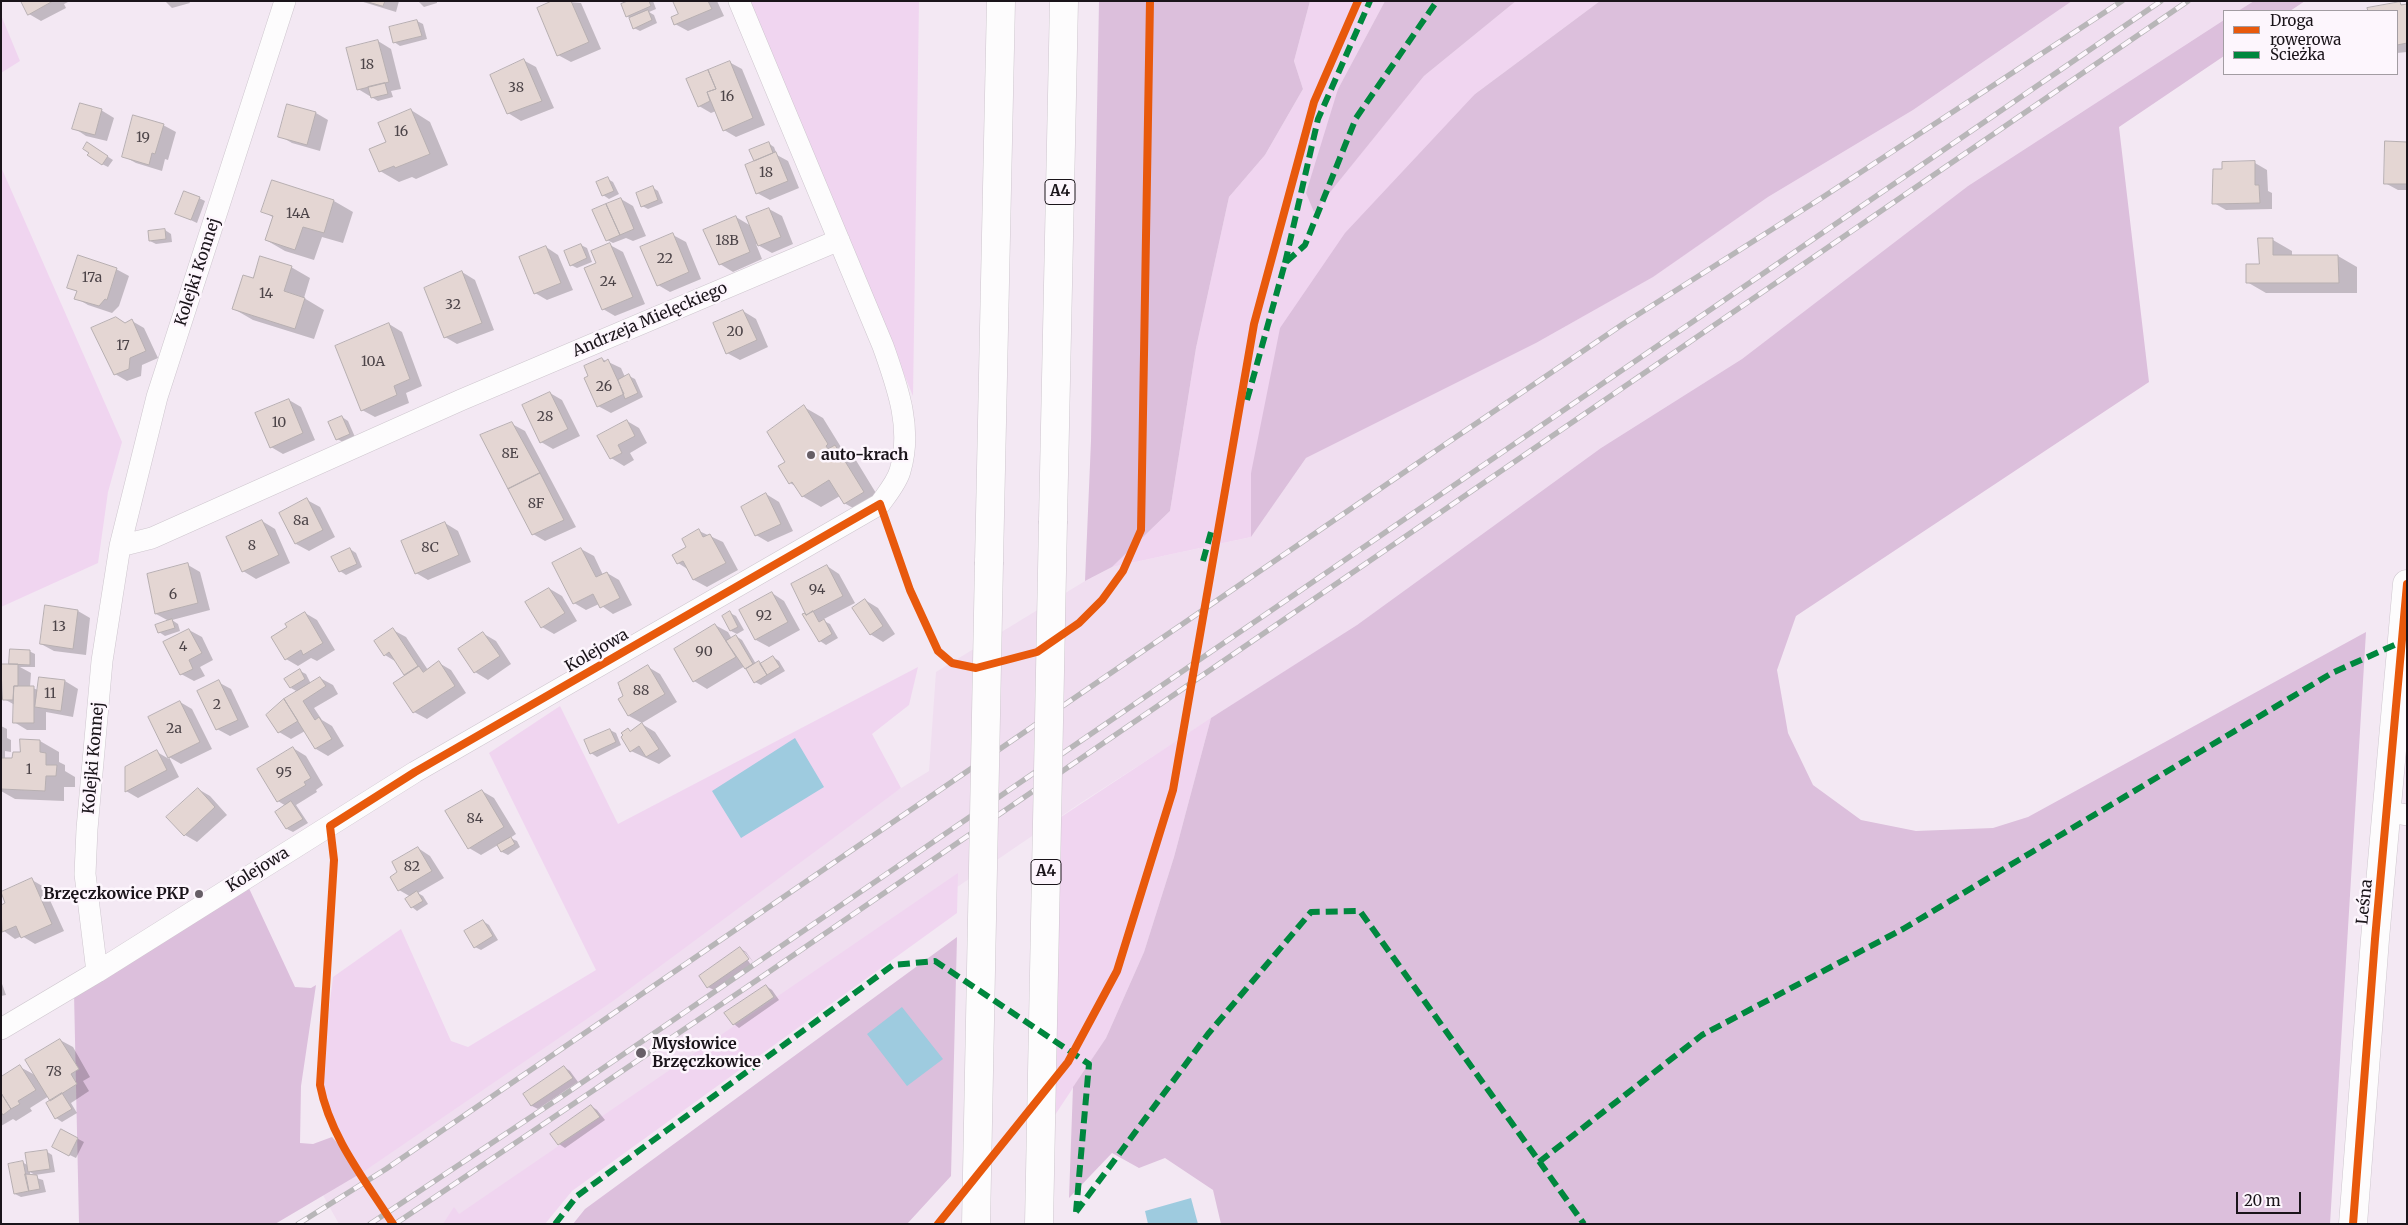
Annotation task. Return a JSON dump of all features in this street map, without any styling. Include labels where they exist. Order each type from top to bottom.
[{"type":"main road","points":[[976,1224],[1001,1]]},
{"type":"main road","name":"A4","points":[[1039,1224],[1064,1]]},
{"type":"main road","name":"Leśna","points":[[2353,1224],[2375,939],[2397,813],[2407,584]]},
{"type":"street","name":"Kolejki Konnej","points":[[97,972],[85,874],[87,829],[102,661],[120,546],[157,397],[285,1]]},
{"type":"street","points":[[740,1],[839,240]]},
{"type":"street","name":"Andrzeja Mielęckiego","points":[[120,546],[152,538],[461,400],[839,240]]},
{"type":"street","name":"Kolejowa","points":[[1,1028],[97,972],[415,772],[880,504],[900,473],[906,436],[899,390],[839,240]]},
{"type":"shaded area","points":[[749,1],[919,1],[913,396]]},
{"type":"shaded area","points":[[1099,1],[1310,1],[1294,61],[1303,89],[1265,155],[1229,197],[1196,348],[1170,511],[1112,567],[1085,581],[1091,441]]},
{"type":"shaded area","points":[[1310,1],[1385,1],[1338,89],[1314,211],[1424,76],[1516,1],[1600,1],[1475,94],[1251,473],[1251,537],[1112,567],[1170,511],[1196,348],[1229,197],[1265,155],[1303,89],[1294,61]]},
{"type":"shaded area","points":[[1385,1],[1516,1],[1424,76],[1314,212],[1306,193],[1338,89]]},
{"type":"shaded area","points":[[1600,1],[2072,1],[1913,110],[1768,197],[1653,277],[1536,343],[1306,458],[1251,537],[1251,473],[1280,328],[1345,233],[1475,94]]},
{"type":"shaded area","points":[[2072,1],[2254,1],[2240,10],[2223,10],[2223,21],[1968,186],[1742,359],[1601,448],[1357,625],[1079,804],[944,896],[445,1224],[339,1224],[319,1188],[818,839],[929,771],[936,672],[1085,581],[1112,567],[1251,537],[1306,458],[1536,343],[1652,277],[1768,197],[1913,110]]},
{"type":"shaded area","points":[[2254,1],[2305,1],[2292,10],[2240,10]]},
{"type":"shaded area","points":[[1,15],[20,61],[1,73]]},
{"type":"shaded area","points":[[2223,21],[2223,57],[2119,127],[2149,382],[1796,616],[1777,670],[1788,733],[1813,785],[1861,820],[1916,831],[1993,828],[2028,817],[2366,632],[2330,1224],[1221,1224],[1213,1190],[1165,1158],[1139,1168],[1112,1153],[1069,1198],[1073,1087],[1106,1038],[1144,952],[1174,857],[1211,718],[1357,625],[1601,448],[1742,359],[1968,186]]},
{"type":"shaded area","points":[[1,167],[122,442],[108,492],[98,563],[1,607]]},
{"type":"shaded area","points":[[918,667],[909,705],[872,734],[901,788],[613,1001],[363,1172],[334,1125],[327,1108],[324,1061],[333,977],[401,929],[451,1041],[468,1047],[596,970],[489,753],[560,706],[618,824]]},
{"type":"shaded area","points":[[1211,718],[1174,857],[1144,952],[1106,1038],[1053,1118],[1058,819]]},
{"type":"shaded area","points":[[958,873],[957,913],[572,1191],[545,1224],[443,1224],[454,1207],[459,1214]]},
{"type":"shaded area","points":[[247,884],[295,987],[311,988],[316,985],[301,1086],[300,1143],[313,1144],[332,1137],[363,1172],[275,1224],[79,1224],[74,993]]},
{"type":"shaded area","points":[[957,937],[951,1176],[907,1224],[573,1224],[585,1209]]},
{"type":"water","points":[[795,738],[824,787],[741,838],[712,791]]},
{"type":"water","points":[[902,1007],[943,1059],[907,1086],[867,1034]]},
{"type":"water","points":[[1191,1198],[1198,1224],[1148,1224],[1145,1211]]},
{"type":"building","points":[[21,1],[53,1],[28,15]]},
{"type":"building","points":[[365,1],[385,1],[383,6]]},
{"type":"building","points":[[552,1],[571,1],[589,42],[557,56],[537,8]]},
{"type":"building","points":[[628,1],[649,1],[651,6],[626,17],[621,4]]},
{"type":"building","points":[[673,1],[708,1],[712,9],[674,25],[671,17],[678,14]]},
{"type":"building","points":[[2400,2],[2401,5],[2407,4],[2407,43],[2398,45],[2398,10],[2368,10],[2367,8]]},
{"type":"building","points":[[648,10],[652,20],[633,29],[629,18]]},
{"type":"building","points":[[417,20],[422,36],[393,43],[389,27]]},
{"type":"building","points":[[378,40],[389,82],[357,90],[346,48]]},
{"type":"building","points":[[524,59],[542,101],[507,114],[490,75]]},
{"type":"building","points":[[730,61],[753,118],[723,131],[707,92],[716,89],[708,70]]},
{"type":"building","points":[[708,70],[716,89],[707,92],[710,101],[698,107],[686,79]]},
{"type":"building","points":[[385,83],[388,94],[371,98],[368,87]]},
{"type":"building","points":[[80,103],[102,109],[95,135],[72,129]]},
{"type":"building","points":[[287,104],[316,112],[307,145],[278,137]]},
{"type":"building","points":[[411,109],[430,154],[395,168],[394,166],[379,172],[369,149],[386,142],[378,123]]},
{"type":"building","points":[[133,115],[164,124],[155,154],[152,153],[149,165],[122,157]]},
{"type":"building","points":[[2385,141],[2407,142],[2407,184],[2384,184]]},
{"type":"building","points":[[87,142],[108,156],[102,165],[87,155],[89,153],[83,149]]},
{"type":"building","points":[[769,142],[773,153],[754,161],[749,150]]},
{"type":"building","points":[[776,152],[788,181],[756,194],[745,165]]},
{"type":"building","points":[[2255,161],[2255,185],[2259,185],[2260,203],[2212,204],[2213,169],[2222,169],[2222,162]]},
{"type":"building","points":[[608,177],[614,191],[602,196],[596,182]]},
{"type":"building","points":[[272,180],[334,200],[324,233],[303,227],[295,250],[265,240],[273,216],[261,212]]},
{"type":"building","points":[[653,186],[658,200],[641,207],[636,193]]},
{"type":"building","points":[[184,191],[200,197],[191,220],[175,214]]},
{"type":"building","points":[[621,198],[634,229],[620,235],[606,204]]},
{"type":"building","points":[[606,204],[620,235],[606,241],[592,210]]},
{"type":"building","points":[[769,208],[781,237],[758,246],[746,217]]},
{"type":"building","points":[[736,216],[750,252],[719,265],[703,230]]},
{"type":"building","points":[[165,229],[166,239],[149,241],[148,231]]},
{"type":"building","points":[[673,233],[689,272],[657,286],[640,247]]},
{"type":"building","points":[[2258,238],[2273,238],[2273,255],[2338,255],[2339,283],[2246,283],[2246,264],[2259,264]]},
{"type":"building","points":[[610,243],[633,297],[602,310],[584,268],[596,263],[591,251]]},
{"type":"building","points":[[581,244],[587,258],[570,266],[564,251]]},
{"type":"building","points":[[546,246],[561,283],[534,294],[519,257]]},
{"type":"building","points":[[78,255],[117,268],[107,300],[105,299],[99,306],[74,299],[77,291],[67,288]]},
{"type":"building","points":[[260,256],[292,266],[284,291],[305,298],[295,329],[232,309],[243,275],[253,278]]},
{"type":"building","points":[[462,271],[482,323],[444,338],[424,288]]},
{"type":"building","points":[[743,310],[757,340],[726,354],[713,323]]},
{"type":"building","points":[[116,317],[125,323],[132,319],[146,351],[130,358],[129,369],[114,375],[91,328]]},
{"type":"building","points":[[389,323],[410,379],[394,386],[397,395],[361,411],[335,346]]},
{"type":"building","points":[[602,358],[604,362],[608,359],[624,394],[597,407],[584,378],[588,376],[584,366]]},
{"type":"building","points":[[629,374],[638,393],[625,399],[618,380]]},
{"type":"building","points":[[550,392],[568,429],[540,443],[522,405]]},
{"type":"building","points":[[289,399],[303,433],[270,448],[255,413]]},
{"type":"building","name":"auto-krach","points":[[804,405],[828,444],[826,446],[828,449],[835,445],[864,492],[844,504],[829,480],[802,497],[792,482],[789,484],[778,466],[785,462],[767,432]]},
{"type":"building","points":[[342,416],[350,434],[336,440],[328,422]]},
{"type":"building","points":[[627,420],[635,436],[618,445],[622,453],[610,459],[597,436]]},
{"type":"building","points":[[512,422],[540,473],[508,489],[480,435]]},
{"type":"building","points":[[540,473],[564,520],[532,535],[508,489]]},
{"type":"building","points":[[766,493],[781,524],[755,536],[741,507]]},
{"type":"building","points":[[307,498],[323,530],[295,544],[279,513]]},
{"type":"building","points":[[262,520],[279,555],[242,572],[226,537]]},
{"type":"building","points":[[445,522],[459,555],[415,574],[401,541]]},
{"type":"building","points":[[699,529],[703,537],[710,534],[726,563],[693,580],[683,561],[677,564],[672,555],[686,547],[682,539]]},
{"type":"building","points":[[350,548],[357,564],[339,572],[331,557]]},
{"type":"building","points":[[581,548],[596,577],[607,572],[620,598],[600,608],[593,594],[573,604],[552,563]]},
{"type":"building","points":[[188,563],[198,603],[155,614],[147,574]]},
{"type":"building","points":[[827,565],[843,596],[806,615],[791,584]]},
{"type":"building","points":[[549,588],[565,613],[541,628],[525,602]]},
{"type":"building","points":[[772,592],[788,622],[755,640],[739,610]]},
{"type":"building","points":[[865,599],[883,626],[870,635],[852,608]]},
{"type":"building","points":[[45,605],[78,610],[73,649],[40,644]]},
{"type":"building","points":[[730,611],[738,627],[730,631],[722,616]]},
{"type":"building","points":[[813,611],[819,622],[824,619],[832,634],[819,642],[802,614],[805,613],[806,615]]},
{"type":"building","points":[[305,612],[323,643],[303,655],[301,650],[285,660],[271,637],[287,627],[285,624]]},
{"type":"building","points":[[172,619],[175,628],[158,633],[155,625]]},
{"type":"building","points":[[715,624],[736,657],[693,682],[674,649]]},
{"type":"building","points":[[393,628],[418,666],[404,675],[389,652],[384,656],[374,641]]},
{"type":"building","points":[[189,629],[202,653],[189,660],[193,669],[180,675],[163,642]]},
{"type":"building","points":[[483,632],[500,656],[474,673],[458,649]]},
{"type":"building","points":[[736,635],[753,664],[745,669],[726,641]]},
{"type":"building","points":[[10,649],[30,650],[30,665],[9,664]]},
{"type":"building","points":[[773,656],[780,667],[767,675],[760,664]]},
{"type":"building","points":[[439,661],[455,686],[413,713],[393,683],[419,666],[423,672]]},
{"type":"building","points":[[759,661],[767,675],[754,683],[746,669]]},
{"type":"building","points":[[1,664],[18,664],[18,686],[14,686],[13,700],[3,700]]},
{"type":"building","points":[[648,665],[665,694],[628,716],[618,699],[623,696],[618,683]]},
{"type":"building","points":[[300,669],[305,679],[290,688],[284,679]]},
{"type":"building","points":[[39,677],[65,680],[61,711],[35,707]]},
{"type":"building","points":[[320,677],[326,686],[303,701],[315,720],[319,717],[332,739],[315,749],[284,699]]},
{"type":"building","points":[[219,680],[238,720],[216,730],[197,691]]},
{"type":"building","points":[[14,686],[34,686],[34,723],[13,723]]},
{"type":"building","points":[[284,699],[298,721],[278,733],[266,715]]},
{"type":"building","points":[[180,701],[200,742],[168,758],[148,717]]},
{"type":"building","points":[[642,723],[659,749],[646,757],[639,746],[630,752],[621,737],[623,735],[621,733],[628,728],[630,731]]},
{"type":"building","points":[[610,729],[616,742],[590,754],[584,740]]},
{"type":"building","points":[[20,739],[40,740],[40,752],[46,753],[46,765],[57,765],[56,776],[46,776],[45,791],[1,789],[1,758],[12,758],[13,752],[20,752]]},
{"type":"building","points":[[293,747],[311,778],[304,782],[306,785],[277,802],[257,769]]},
{"type":"building","points":[[157,750],[167,770],[125,792],[125,767]]},
{"type":"building","points":[[198,788],[215,807],[184,836],[166,817]]},
{"type":"building","points":[[482,790],[504,827],[468,849],[445,811]]},
{"type":"building","points":[[291,801],[303,819],[286,829],[275,812]]},
{"type":"building","points":[[511,837],[515,844],[501,852],[497,845]]},
{"type":"building","points":[[418,847],[432,871],[398,891],[390,877],[397,872],[392,862]]},
{"type":"building","points":[[32,878],[52,924],[21,938],[16,926],[2,932],[1,905],[5,903],[1,892]]},
{"type":"building","points":[[417,891],[423,901],[411,908],[405,899]]},
{"type":"building","points":[[483,920],[493,936],[474,948],[464,931]]},
{"type":"building","points":[[740,947],[749,959],[707,988],[699,976]]},
{"type":"building","points":[[766,985],[774,997],[733,1025],[724,1013]]},
{"type":"building","points":[[60,1039],[79,1069],[71,1074],[77,1084],[50,1101],[25,1060]]},
{"type":"building","points":[[20,1065],[36,1090],[18,1101],[20,1104],[11,1109],[1,1093],[1,1077]]},
{"type":"building","points":[[564,1066],[573,1078],[531,1106],[523,1094]]},
{"type":"building","points":[[1,1093],[11,1109],[3,1115],[1,1112]]},
{"type":"building","points":[[62,1093],[72,1109],[55,1119],[46,1103]]},
{"type":"building","points":[[591,1105],[600,1117],[558,1145],[550,1134]]},
{"type":"building","points":[[61,1129],[78,1138],[69,1156],[52,1147]]},
{"type":"building","points":[[47,1150],[50,1169],[28,1172],[25,1153]]},
{"type":"building","points":[[23,1161],[29,1191],[14,1194],[8,1164]]},
{"type":"building","points":[[25,1174],[37,1175],[40,1189],[29,1191]]},
{"type":"railway","points":[[298,1224],[386,1169],[1623,324],[1823,197],[2122,1]]},
{"type":"railway","points":[[370,1224],[558,1099],[2161,1]]},
{"type":"railway","points":[[395,1224],[741,991],[2188,1]]},
{"type":"marked path","points":[[1285,263],[1318,119],[1370,1]]},
{"type":"marked path","points":[[1247,400],[1285,263],[1305,245],[1356,118],[1437,1]]},
{"type":"marked path","points":[[1203,561],[1211,532]]},
{"type":"marked path","points":[[1539,1162],[1702,1035],[1903,929],[2332,673],[2401,642]]},
{"type":"marked path","points":[[1076,1212],[1208,1034],[1311,912],[1360,911],[1584,1224]]},
{"type":"marked path","points":[[555,1224],[577,1196],[893,965],[935,961],[1089,1064],[1076,1212]]},
{"type":"cycle path","points":[[393,1224],[340,1140],[325,1104],[320,1085],[334,860],[330,826],[415,772],[880,504],[910,590],[938,651],[952,663],[976,668],[1037,652],[1079,623],[1102,600],[1123,571],[1141,530],[1150,1]]},
{"type":"cycle path","points":[[938,1224],[1068,1062],[1117,971],[1173,790],[1254,324],[1314,102],[1358,1]]},
{"type":"cycle path","points":[[2353,1224],[2375,939],[2407,584]]},
{"type":"place","name":"auto-krach","points":[[811,455]]},
{"type":"place","name":"Brzęczkowice PKP","points":[[199,894]]},
{"type":"place","name":"Mysłowice Brzęczkowice","points":[[641,1053]]}]
